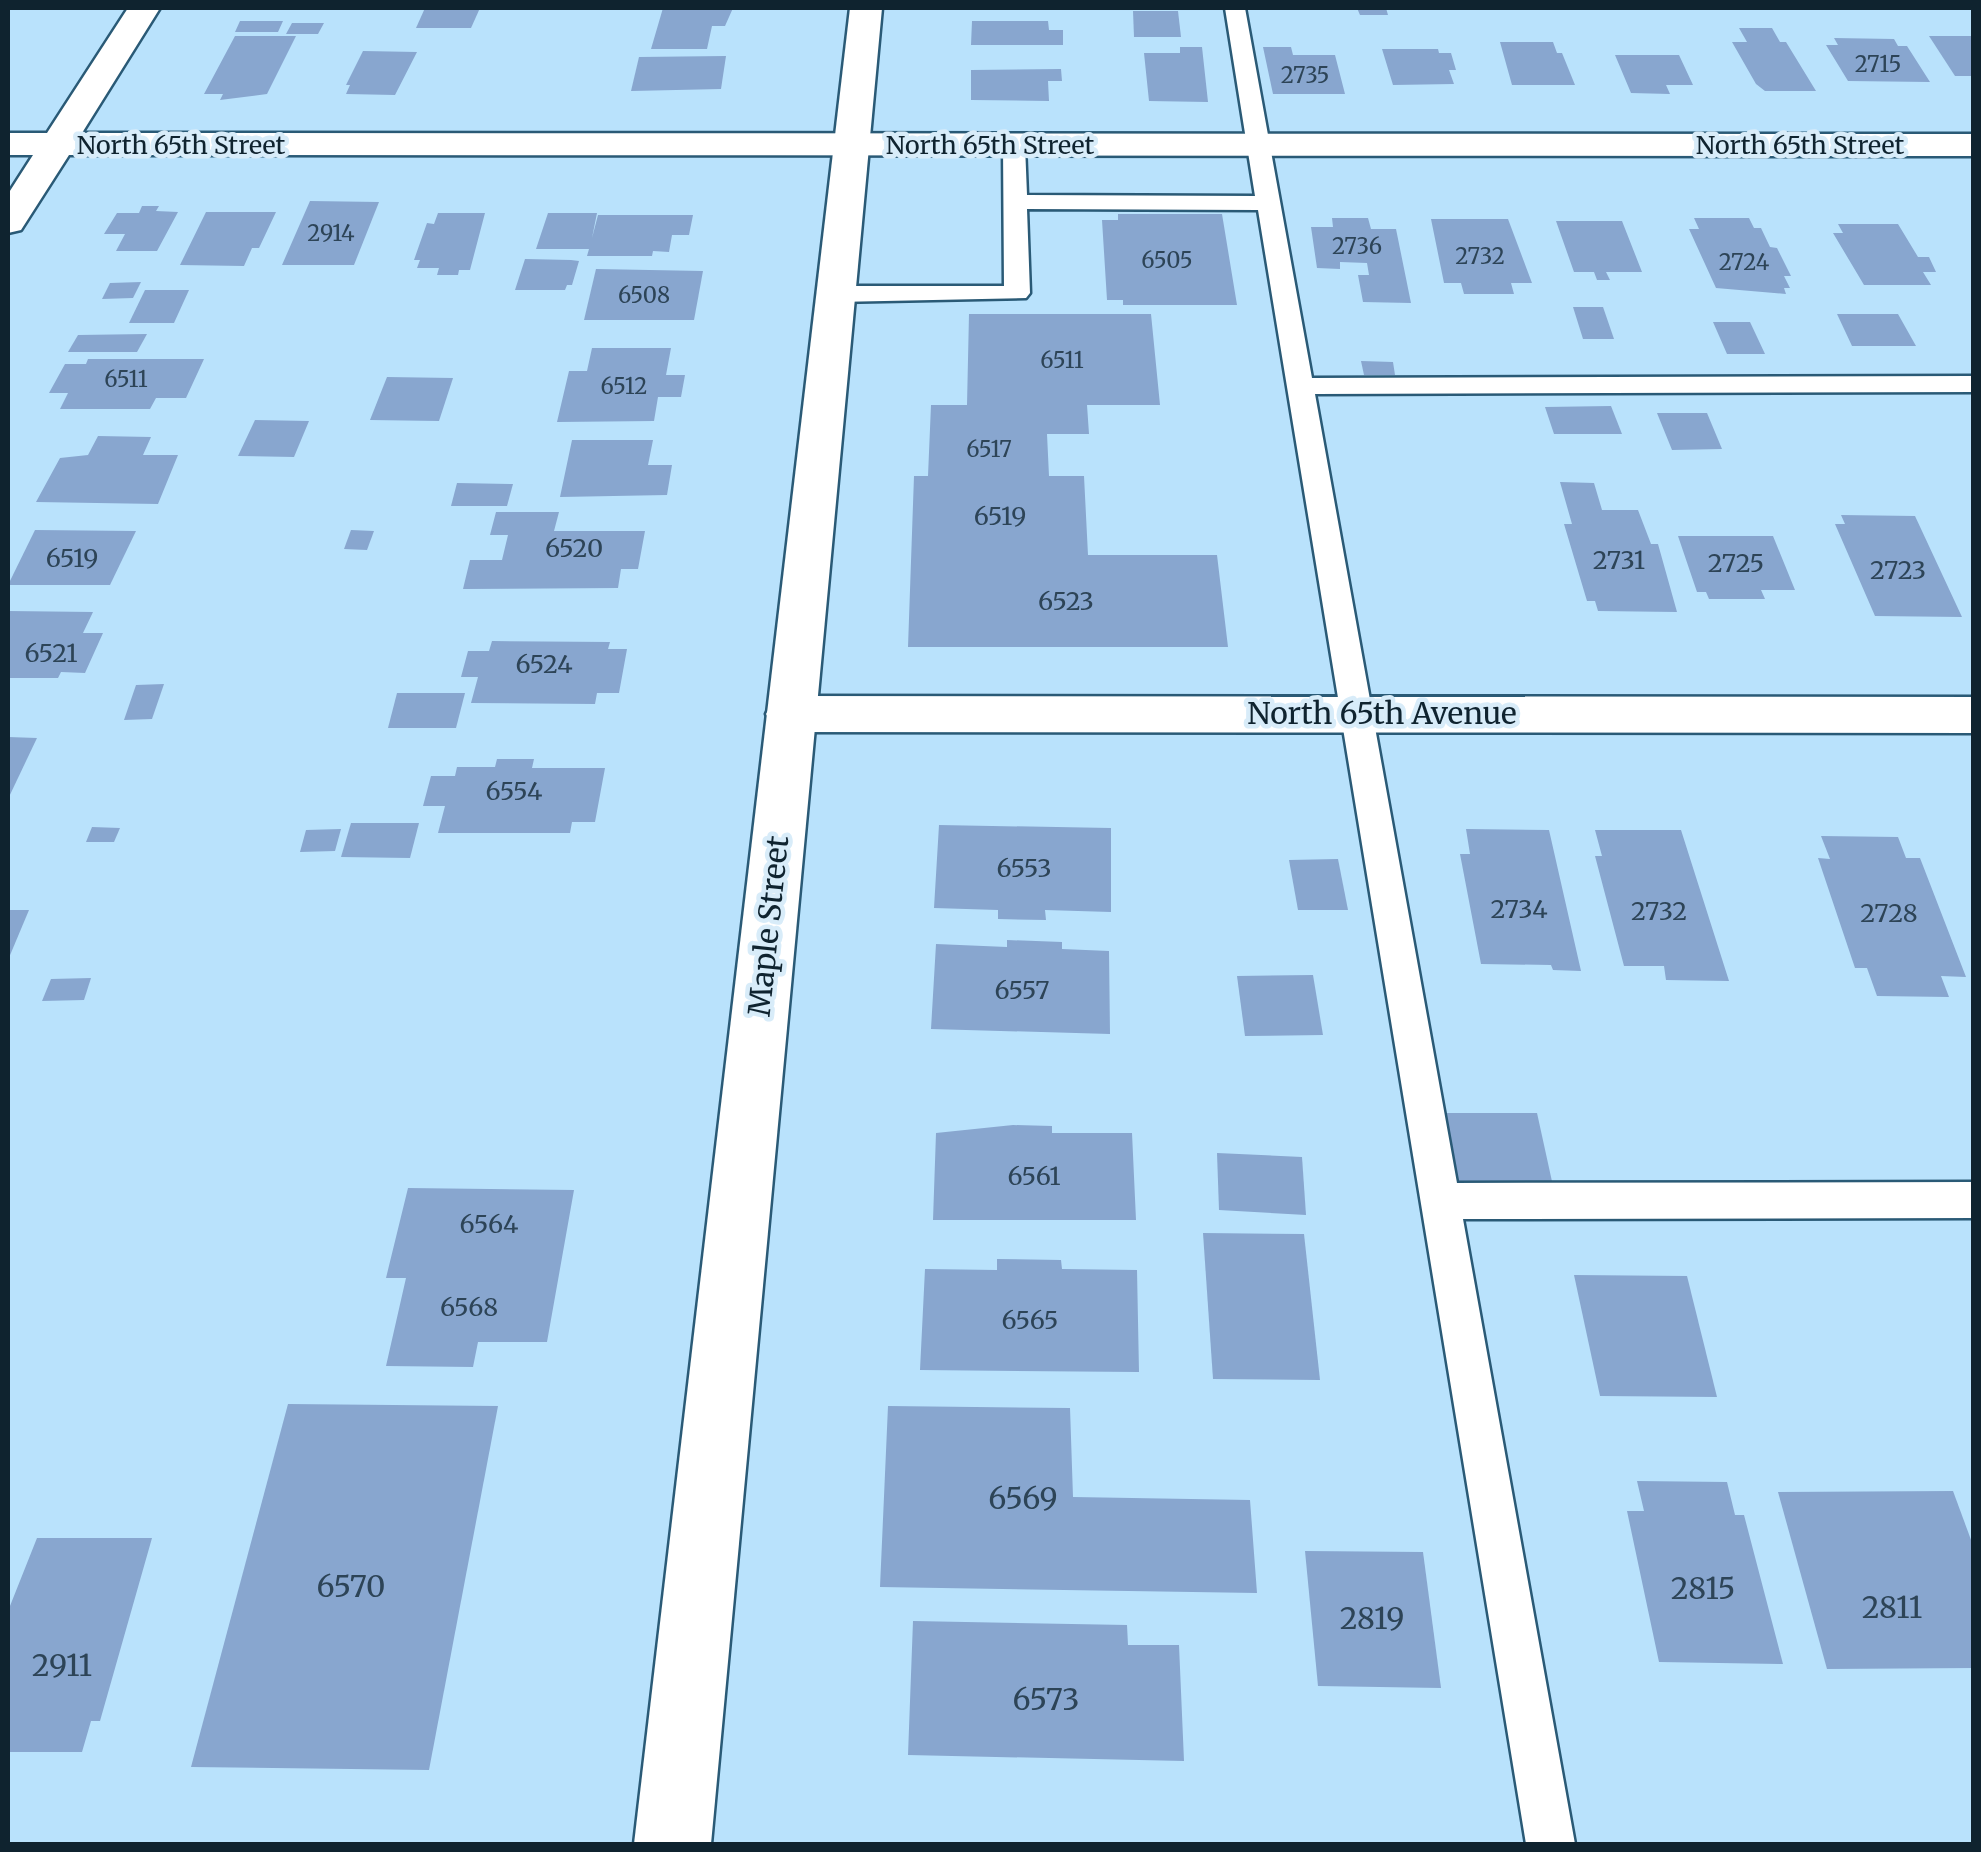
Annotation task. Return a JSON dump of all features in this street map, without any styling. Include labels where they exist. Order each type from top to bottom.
[{"type":"street","points":[[8,222],[144,8]]},
{"type":"street","name":"Maple Street","points":[[672,1844],[866,8]]},
{"type":"street","name":"North 65th Street","points":[[8,144],[1974,145]]},
{"type":"street","name":"North 65th Avenue","points":[[791,714],[1974,715]]},
{"type":"lane","points":[[1235,8],[1551,1844]]},
{"type":"lane","points":[[836,294],[1017,293],[1014,146]]},
{"type":"lane","points":[[1016,202],[1267,202]]},
{"type":"lane","points":[[1300,386],[1974,384]]},
{"type":"lane","points":[[1440,1201],[1974,1200]]},
{"type":"building","points":[[425,8],[480,8],[471,28],[416,28]]},
{"type":"building","points":[[663,8],[733,8],[725,26],[712,26],[707,49],[651,49]]},
{"type":"building","points":[[1357,8],[1386,8],[1388,15],[1360,15]]},
{"type":"building","points":[[1133,11],[1178,11],[1181,37],[1134,37]]},
{"type":"building","points":[[240,21],[283,21],[278,32],[235,32]]},
{"type":"building","points":[[972,21],[1048,21],[1049,30],[1063,30],[1063,45],[971,45]]},
{"type":"building","points":[[292,23],[324,23],[318,34],[286,34]]},
{"type":"building","points":[[1739,28],[1772,28],[1780,42],[1786,42],[1816,91],[1765,91],[1756,84],[1732,42],[1747,42]]},
{"type":"building","points":[[235,36],[296,36],[267,94],[220,100],[223,94],[204,94]]},
{"type":"building","points":[[1929,36],[1974,36],[1974,76],[1955,76]]},
{"type":"building","points":[[1834,38],[1894,39],[1898,46],[1907,46],[1930,82],[1848,81],[1826,45],[1838,45]]},
{"type":"building","points":[[1500,42],[1553,42],[1557,53],[1562,53],[1575,85],[1512,85]]},
{"type":"building","points":[[1180,47],[1202,47],[1208,102],[1149,101],[1144,53],[1180,53]]},
{"type":"building","points":[[1263,47],[1291,47],[1293,55],[1335,55],[1345,94],[1273,94]]},
{"type":"building","points":[[1382,49],[1438,49],[1439,53],[1451,53],[1456,70],[1449,70],[1454,84],[1393,85]]},
{"type":"building","points":[[363,51],[417,52],[395,95],[346,94],[350,85],[346,85]]},
{"type":"building","points":[[1615,55],[1679,55],[1693,85],[1666,85],[1670,94],[1631,93]]},
{"type":"building","points":[[726,56],[721,89],[631,91],[639,57]]},
{"type":"building","points":[[1061,69],[1062,81],[1048,81],[1049,101],[971,100],[971,70]]},
{"type":"building","points":[[310,201],[379,202],[354,265],[282,265]]},
{"type":"building","points":[[142,206],[178,212],[157,251],[116,251],[125,234],[104,234],[117,213],[139,213]]},
{"type":"building","points":[[206,212],[276,212],[259,248],[252,248],[244,266],[180,265]]},
{"type":"building","points":[[438,213],[485,213],[470,270],[459,270],[458,275],[437,275],[439,268],[417,268],[420,260],[414,260],[427,223],[434,224]]},
{"type":"building","points":[[548,213],[597,213],[592,238],[598,215],[693,215],[689,235],[672,235],[669,252],[653,251],[652,256],[587,256],[589,249],[536,249]]},
{"type":"building","points":[[1118,214],[1222,214],[1237,305],[1123,305],[1123,300],[1107,300],[1102,220],[1118,220]]},
{"type":"building","points":[[1332,218],[1368,218],[1371,229],[1396,229],[1411,303],[1363,302],[1358,275],[1369,275],[1367,263],[1340,262],[1340,269],[1317,268],[1311,227],[1333,227]]},
{"type":"building","points":[[1694,218],[1749,218],[1754,228],[1761,228],[1770,247],[1777,248],[1791,276],[1784,276],[1790,288],[1784,288],[1786,294],[1716,288],[1689,229],[1699,229]]},
{"type":"building","points":[[1431,219],[1508,219],[1532,283],[1511,283],[1514,294],[1464,294],[1461,283],[1444,283]]},
{"type":"building","points":[[1556,221],[1622,221],[1642,272],[1606,272],[1610,280],[1597,280],[1594,272],[1574,272]]},
{"type":"building","points":[[1838,224],[1898,224],[1918,257],[1929,257],[1936,272],[1923,272],[1931,285],[1864,285],[1833,233],[1843,233]]},
{"type":"building","points":[[525,259],[579,261],[572,285],[565,290],[515,290]]},
{"type":"building","points":[[596,269],[703,271],[694,320],[584,320]]},
{"type":"building","points":[[141,282],[133,298],[102,299],[110,283]]},
{"type":"building","points":[[145,290],[189,290],[174,323],[129,323]]},
{"type":"building","points":[[1573,307],[1603,307],[1614,339],[1583,339]]},
{"type":"building","points":[[969,314],[1151,314],[1160,405],[1087,405],[1089,434],[1047,434],[1049,476],[1084,476],[1088,555],[1217,555],[1228,647],[908,647],[914,476],[928,476],[931,405],[967,405]]},
{"type":"building","points":[[1837,314],[1898,314],[1916,346],[1852,346]]},
{"type":"building","points":[[1713,322],[1750,322],[1765,354],[1727,354]]},
{"type":"building","points":[[147,334],[137,352],[68,352],[78,335]]},
{"type":"building","points":[[592,348],[671,348],[666,375],[685,375],[681,397],[658,397],[654,421],[557,422],[569,371],[587,371]]},
{"type":"building","points":[[88,359],[204,359],[186,398],[156,398],[150,409],[60,409],[68,393],[49,393],[65,364],[86,364]]},
{"type":"building","points":[[1361,361],[1393,362],[1395,375],[1364,375]]},
{"type":"building","points":[[387,377],[453,378],[439,421],[370,420]]},
{"type":"building","points":[[1611,406],[1622,434],[1554,434],[1545,407]]},
{"type":"building","points":[[1657,413],[1707,413],[1722,449],[1672,450]]},
{"type":"building","points":[[255,420],[309,421],[294,457],[238,456]]},
{"type":"building","points":[[98,436],[151,437],[143,455],[178,455],[158,504],[36,502],[60,458],[88,455]]},
{"type":"building","points":[[572,440],[653,440],[648,465],[672,465],[667,495],[560,497]]},
{"type":"building","points":[[1560,482],[1594,483],[1602,510],[1638,510],[1651,544],[1658,544],[1677,612],[1598,611],[1595,601],[1587,601],[1564,524],[1572,524]]},
{"type":"building","points":[[457,483],[513,484],[507,506],[451,506]]},
{"type":"building","points":[[496,512],[559,512],[554,531],[645,531],[638,569],[621,569],[618,588],[463,589],[470,560],[502,560],[508,535],[490,535]]},
{"type":"building","points":[[1841,515],[1915,516],[1962,617],[1875,616],[1835,524],[1845,524]]},
{"type":"building","points":[[35,530],[136,531],[110,585],[8,585]]},
{"type":"building","points":[[351,530],[374,531],[367,550],[344,549]]},
{"type":"building","points":[[1678,536],[1773,536],[1795,590],[1761,590],[1765,599],[1709,599],[1706,592],[1697,592]]},
{"type":"building","points":[[8,611],[93,612],[83,633],[103,633],[85,673],[61,672],[58,678],[8,678]]},
{"type":"building","points":[[492,641],[610,642],[608,649],[627,649],[619,693],[597,693],[595,704],[471,703],[478,677],[461,677],[468,651],[489,651]]},
{"type":"building","points":[[164,684],[152,719],[124,720],[136,685]]},
{"type":"building","points":[[397,693],[465,693],[456,728],[388,728]]},
{"type":"building","points":[[8,737],[37,738],[8,799]]},
{"type":"building","points":[[497,759],[534,759],[532,768],[605,768],[595,822],[572,822],[570,833],[438,833],[445,806],[423,806],[431,776],[455,776],[457,767],[495,767]]},
{"type":"building","points":[[351,823],[419,823],[410,858],[341,857]]},
{"type":"building","points":[[939,825],[1111,828],[1111,912],[1045,910],[1046,920],[998,919],[998,910],[934,908]]},
{"type":"building","points":[[92,827],[120,828],[114,842],[86,842]]},
{"type":"building","points":[[341,829],[335,851],[300,852],[306,830]]},
{"type":"building","points":[[1466,829],[1549,830],[1581,971],[1553,970],[1551,965],[1481,964],[1460,854],[1470,854]]},
{"type":"building","points":[[1595,830],[1681,830],[1729,981],[1666,980],[1664,966],[1624,966],[1595,856],[1602,856]]},
{"type":"building","points":[[1821,836],[1898,837],[1906,858],[1920,858],[1966,977],[1941,976],[1949,997],[1877,996],[1867,968],[1855,968],[1818,858],[1830,859]]},
{"type":"building","points":[[1338,859],[1348,910],[1298,910],[1289,860]]},
{"type":"building","points":[[8,910],[29,910],[8,960]]},
{"type":"building","points":[[1007,940],[1062,942],[1062,949],[1109,951],[1110,1034],[931,1029],[936,944],[1007,947]]},
{"type":"building","points":[[1313,975],[1323,1035],[1245,1036],[1237,976]]},
{"type":"building","points":[[91,978],[84,1000],[42,1001],[51,979]]},
{"type":"building","points":[[1442,1113],[1537,1113],[1553,1186],[1455,1186]]},
{"type":"building","points":[[1013,1125],[1052,1126],[1052,1133],[1132,1133],[1136,1220],[933,1220],[936,1133]]},
{"type":"building","points":[[1217,1153],[1302,1157],[1306,1215],[1219,1210]]},
{"type":"building","points":[[408,1188],[574,1190],[547,1342],[478,1342],[473,1367],[386,1366],[406,1278],[386,1278]]},
{"type":"building","points":[[1203,1233],[1304,1234],[1320,1380],[1213,1379]]},
{"type":"building","points":[[997,1259],[1061,1260],[1062,1269],[1137,1270],[1139,1372],[920,1370],[925,1269],[997,1270]]},
{"type":"building","points":[[1574,1275],[1687,1276],[1717,1397],[1600,1396]]},
{"type":"building","points":[[288,1404],[498,1406],[429,1770],[191,1767]]},
{"type":"building","points":[[888,1406],[1070,1408],[1073,1497],[1250,1500],[1257,1593],[880,1587]]},
{"type":"building","points":[[1637,1481],[1727,1482],[1735,1515],[1744,1515],[1783,1664],[1659,1662],[1627,1511],[1644,1511]]},
{"type":"building","points":[[1953,1491],[1974,1548],[1974,1668],[1827,1669],[1778,1492]]},
{"type":"building","points":[[37,1538],[152,1538],[100,1721],[91,1721],[82,1752],[8,1752],[8,1611]]},
{"type":"building","points":[[1305,1551],[1423,1552],[1441,1688],[1318,1686]]},
{"type":"building","points":[[913,1621],[1127,1625],[1128,1645],[1179,1645],[1184,1761],[908,1755]]}]
